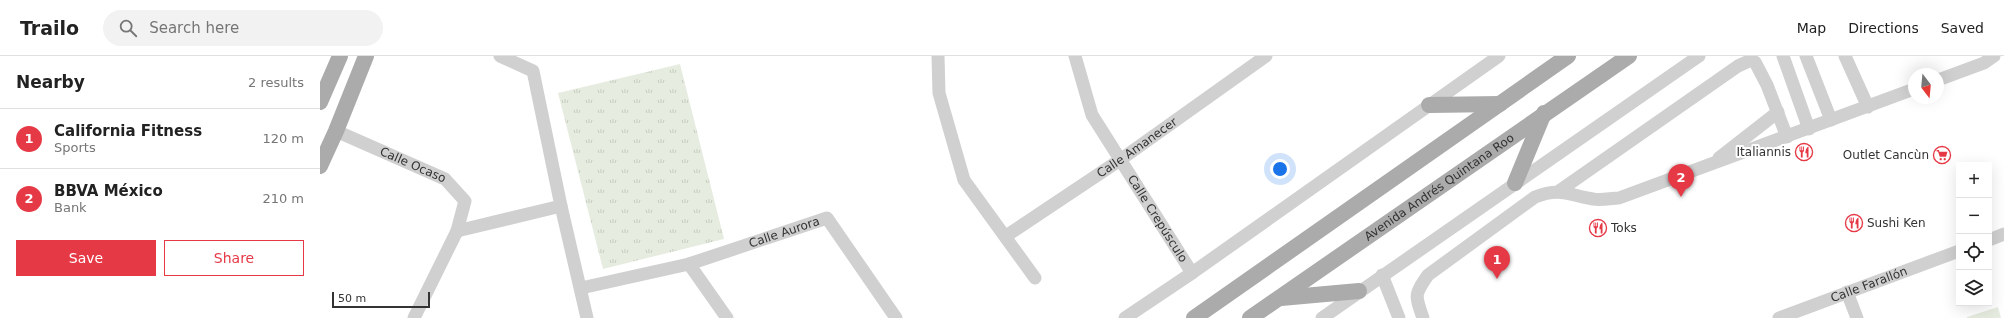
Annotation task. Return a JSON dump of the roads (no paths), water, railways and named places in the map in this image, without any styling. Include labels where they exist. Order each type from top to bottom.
[{"type":"main road","points":[[320,102],[324,84],[340,56]]},
{"type":"main road","points":[[320,166],[336,131],[366,56]]},
{"type":"main road","points":[[1194,318],[1568,56]]},
{"type":"main road","name":"Avenida Andrés Quintana Roo","points":[[1250,318],[1544,113],[1629,56]]},
{"type":"main road","points":[[1429,105],[1500,104]]},
{"type":"main road","points":[[1515,183],[1544,113]]},
{"type":"main road","points":[[1279,298],[1359,292]]},
{"type":"street","points":[[500,56],[533,70],[561,206],[587,318]]},
{"type":"street","points":[[938,56],[940,93],[964,180],[1035,278]]},
{"type":"street","name":"Calle Crepúsculo","points":[[1075,56],[1092,115],[1192,273]]},
{"type":"street","name":"Calle Amanecer","points":[[1006,236],[1120,160],[1266,56]]},
{"type":"street","points":[[1125,318],[1192,273],[1429,105],[1489,60],[1499,56]]},
{"type":"street","points":[[1322,318],[1699,56]]},
{"type":"street","points":[[1783,56],[1809,129]]},
{"type":"street","points":[[1806,56],[1831,120]]},
{"type":"street","points":[[1845,56],[1868,107]]},
{"type":"street","points":[[1944,78],[1984,63],[1994,56]]},
{"type":"street","points":[[1559,191],[1738,66],[1751,60],[1755,62],[1778,112],[1787,137]]},
{"type":"street","points":[[1423,318],[1417,302],[1416,292],[1428,275],[1535,197],[1548,192],[1559,191],[1596,200],[1619,198],[1908,91]]},
{"type":"street","points":[[1710,165],[1778,112]]},
{"type":"street","name":"Calle Ocaso","points":[[336,131],[445,179],[465,201],[457,231]]},
{"type":"street","points":[[414,318],[457,231],[561,206]]},
{"type":"street","name":"Calle Aurora","points":[[689,264],[827,218],[896,318]]},
{"type":"street","points":[[1992,239],[2004,234]]},
{"type":"street","name":"Calle Farallón","points":[[1779,318],[1956,252]]},
{"type":"street","points":[[581,288],[689,264],[727,318]]},
{"type":"street","points":[[1382,275],[1399,318]]},
{"type":"street","points":[[1847,292],[1857,318]]},
{"type":"place","name":"Italiannis","points":[[1804,152]]},
{"type":"place","name":"Outlet Cancùn","points":[[1942,155]]},
{"type":"place","name":"BBVA México","points":[[1681,197]]},
{"type":"place","name":"Sushi Ken","points":[[1854,223]]},
{"type":"place","name":"Toks","points":[[1598,228]]},
{"type":"place","name":"California Fitness","points":[[1497,279]]}]
